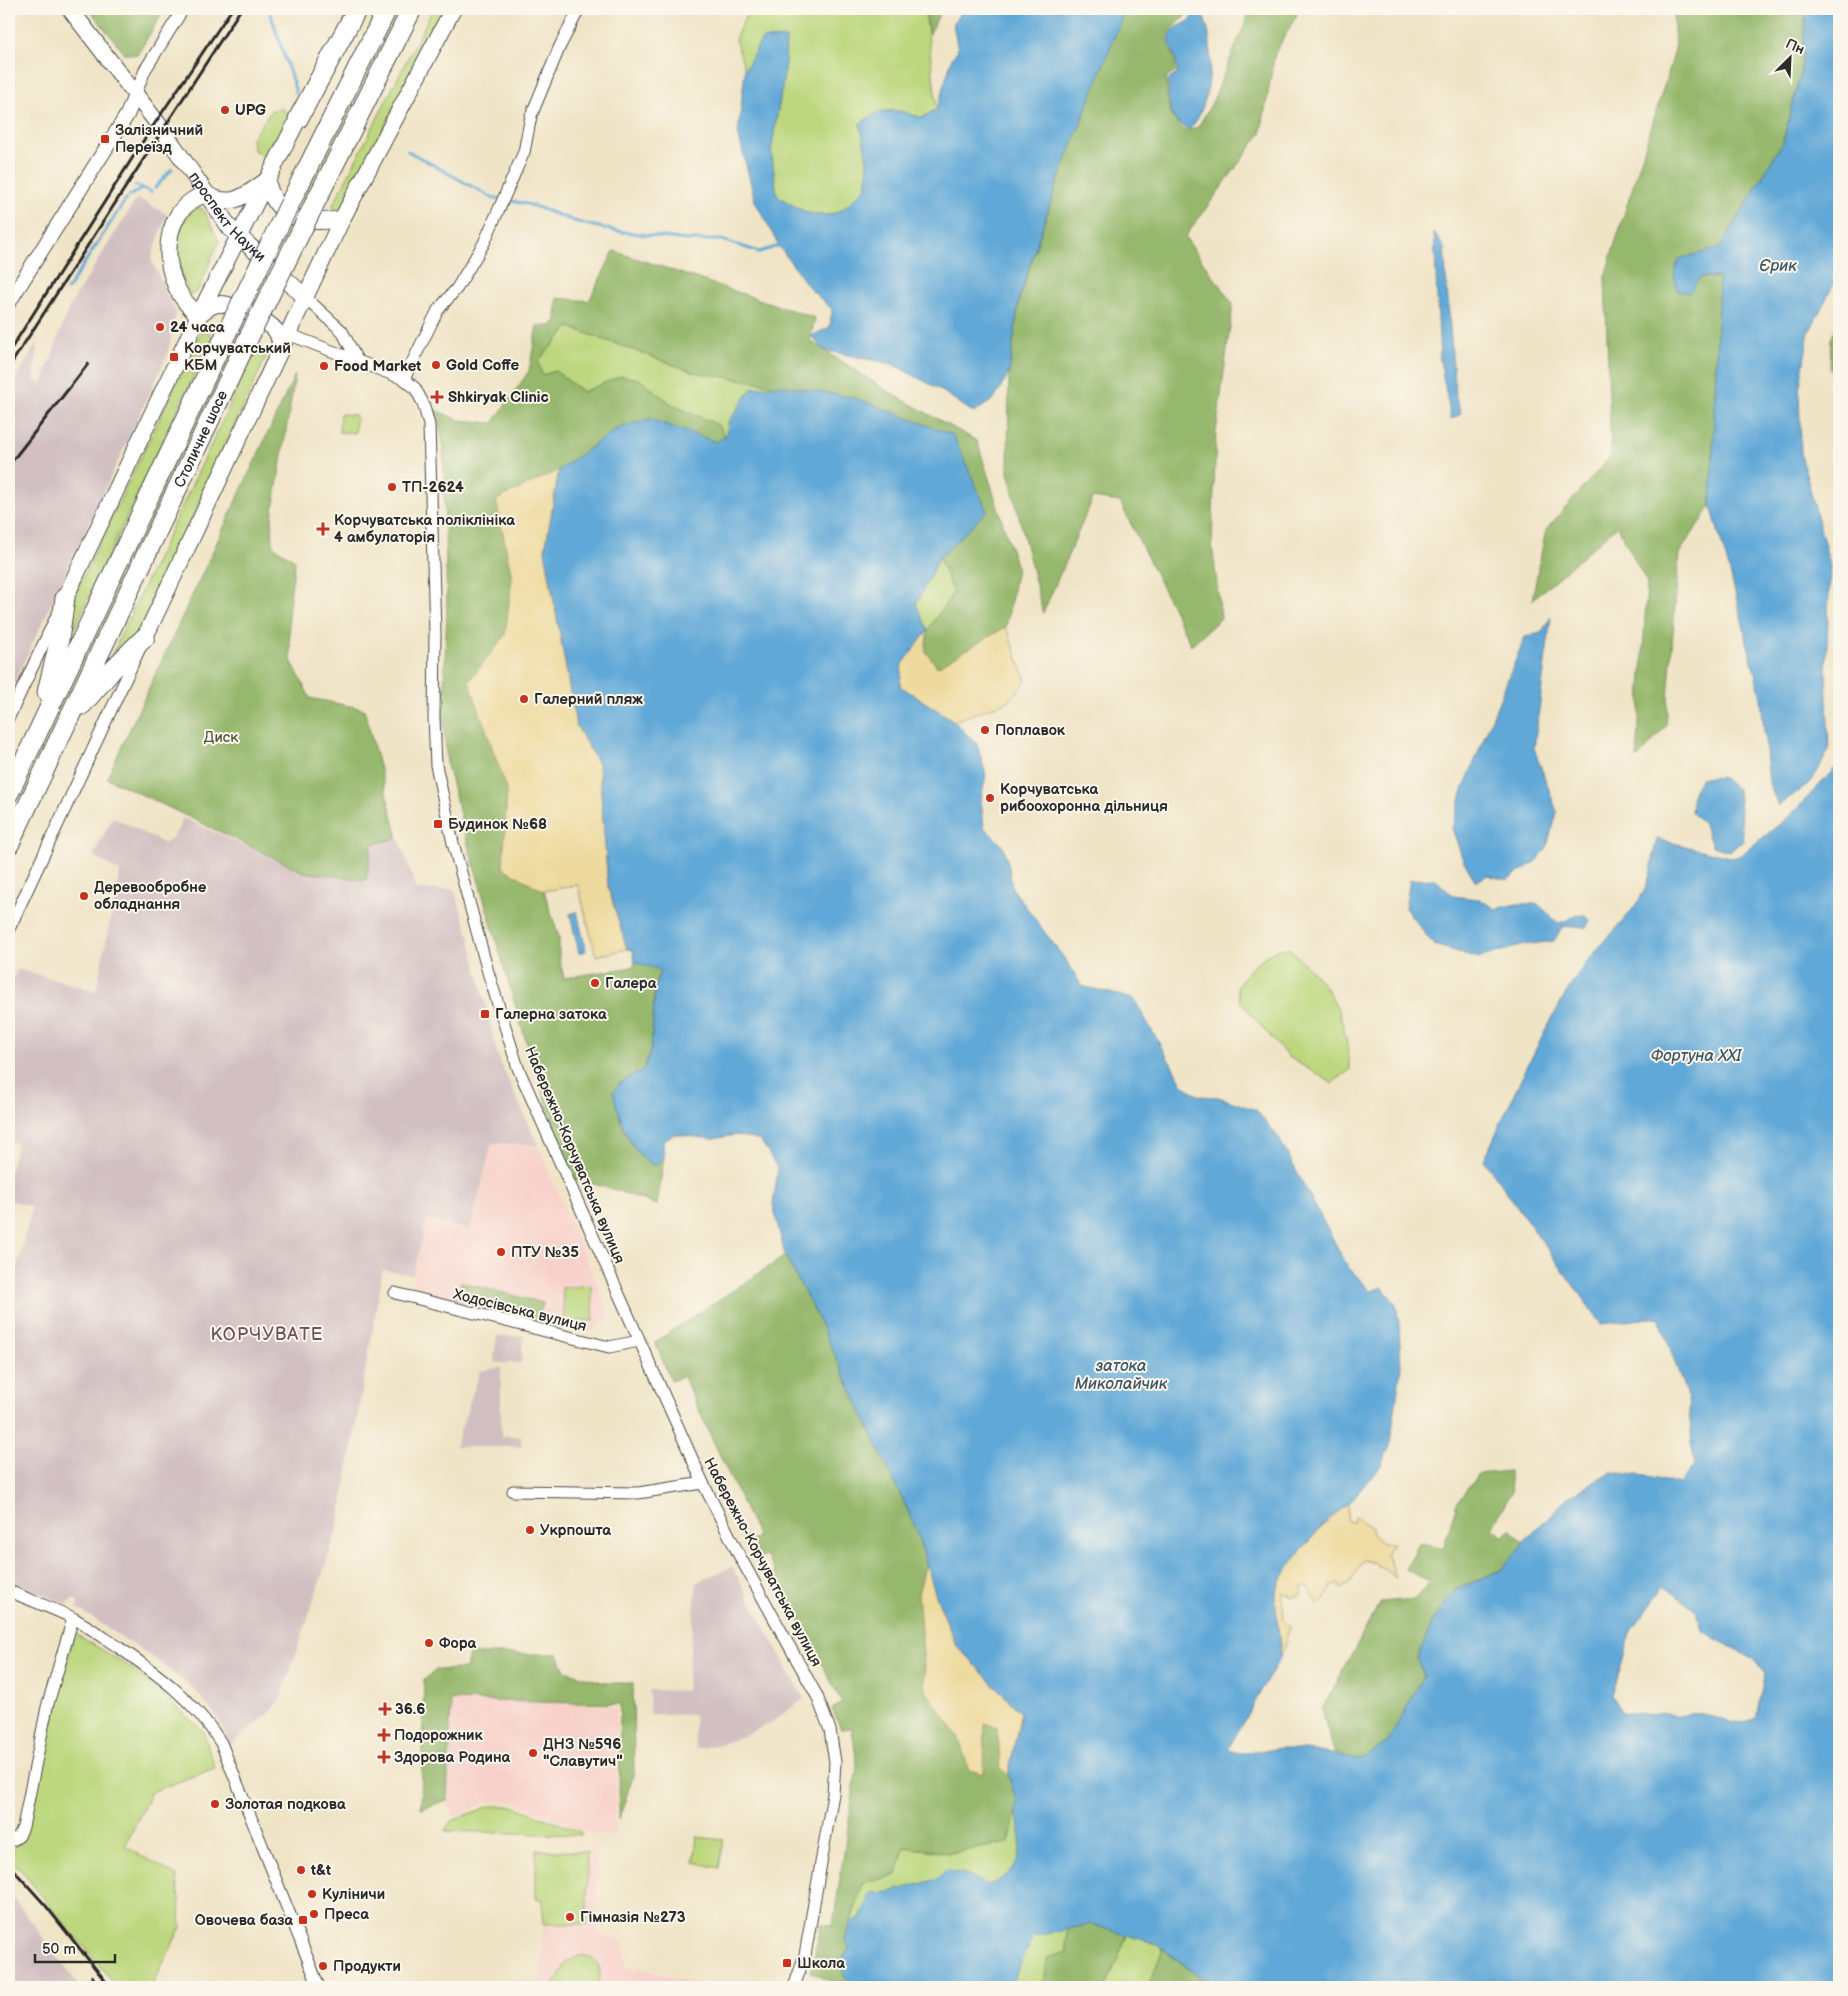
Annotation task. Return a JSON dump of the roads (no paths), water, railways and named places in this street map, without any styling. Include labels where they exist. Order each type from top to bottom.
[{"type":"highway","points":[[298,119],[357,9]]},
{"type":"highway","name":"Столичне шосе","points":[[9,793],[227,332],[387,9]]},
{"type":"highway","name":"Столичне шосе","points":[[9,845],[247,341],[412,9]]},
{"type":"highway","points":[[38,732],[58,648],[65,598]]},
{"type":"highway","points":[[60,734],[91,693],[146,637]]},
{"type":"main road","name":"проспект Науки","points":[[70,9],[136,93],[238,238],[305,297]]},
{"type":"main road","points":[[146,637],[342,219],[454,9]]},
{"type":"main road","points":[[65,598],[199,315],[298,119]]},
{"type":"main road","points":[[267,180],[270,194],[275,203],[300,220],[318,224],[342,219]]},
{"type":"main road","points":[[199,315],[190,308],[174,285],[169,251],[170,235],[176,219],[188,202],[206,194],[217,201],[236,201],[267,180]]},
{"type":"main road","points":[[199,315],[207,308],[218,304],[229,304],[268,323],[280,337],[280,350]]},
{"type":"street","points":[[9,302],[127,115],[145,70],[182,9]]},
{"type":"street","points":[[288,334],[404,379],[438,310],[456,288],[484,243],[524,152],[531,116],[560,46],[579,9]]},
{"type":"street","points":[[305,297],[342,331],[357,360]]},
{"type":"street","name":"Набережно-Корчуватська вулиця","points":[[404,379],[415,388],[423,403],[429,425],[435,633],[434,717],[436,765],[452,843],[499,1010],[518,1068],[702,1483],[739,1555],[818,1696],[830,1730],[836,1762],[833,1794],[798,1986]]},
{"type":"street","points":[[9,717],[65,598]]},
{"type":"street","points":[[9,929],[146,637]]},
{"type":"street","name":"Ходосівська вулиця","points":[[394,1294],[609,1347],[639,1341]]},
{"type":"street","points":[[513,1491],[638,1493],[702,1483]]},
{"type":"street","points":[[9,1591],[73,1618],[151,1669],[185,1697],[210,1725],[221,1743],[319,1987]]},
{"type":"street","points":[[11,1840],[19,1836],[23,1827],[47,1708],[73,1618]]},
{"type":"water","points":[[963,9],[1125,9],[1056,186],[1019,299],[1009,373],[995,398],[974,413],[939,389],[892,364],[824,350],[811,336],[830,327],[832,309],[811,290],[779,246],[755,201],[738,133],[745,70],[762,39],[786,38],[785,69],[771,151],[777,195],[796,208],[816,215],[835,213],[845,208],[865,188],[867,182],[866,156],[860,124],[876,114],[890,110],[922,118],[937,109],[952,58],[958,50],[953,24]]},
{"type":"water","points":[[1195,9],[1198,9],[1205,19],[1209,34],[1210,70],[1203,106],[1197,120],[1189,129],[1177,121],[1171,109],[1168,80],[1178,73],[1169,36],[1176,28],[1191,20]]},
{"type":"water","name":"Єрик","points":[[1806,9],[1839,9],[1839,274],[1809,332],[1799,391],[1801,454],[1830,566],[1826,669],[1829,750],[1812,781],[1778,806],[1769,783],[1761,698],[1730,572],[1711,506],[1719,277],[1700,277],[1689,293],[1677,290],[1674,273],[1679,259],[1720,248],[1783,142],[1801,71]]},
{"type":"water","points":[[1434,232],[1444,248],[1455,393],[1461,414],[1451,419],[1440,360]]},
{"type":"water","name":"затока Миколайчик","points":[[781,385],[855,398],[953,435],[987,511],[939,558],[916,604],[928,630],[902,665],[900,686],[954,721],[977,744],[986,775],[981,799],[984,827],[1003,846],[1012,888],[1069,965],[1082,986],[1134,999],[1183,1085],[1199,1096],[1218,1097],[1256,1110],[1278,1137],[1348,1267],[1371,1291],[1382,1287],[1396,1304],[1401,1367],[1390,1446],[1380,1467],[1349,1503],[1328,1519],[1302,1549],[1280,1581],[1275,1596],[1281,1656],[1228,1749],[1232,1751],[1246,1753],[1289,1749],[1361,1759],[1388,1742],[1424,1676],[1417,1660],[1432,1623],[1455,1590],[1501,1570],[1524,1542],[1567,1498],[1611,1472],[1653,1477],[1680,1484],[1694,1465],[1688,1399],[1659,1317],[1601,1324],[1484,1160],[1550,1021],[1576,977],[1640,899],[1650,875],[1657,839],[1733,858],[1741,855],[1791,815],[1839,764],[1839,1987],[1214,1987],[1157,1944],[1091,1924],[1033,1937],[1010,1987],[852,1987],[846,1980],[839,1962],[850,1948],[845,1940],[851,1921],[860,1919],[871,1893],[890,1892],[938,1879],[946,1870],[964,1874],[988,1885],[1001,1879],[1016,1864],[1020,1844],[1020,1833],[1015,1808],[1018,1803],[1008,1775],[1021,1713],[956,1645],[935,1593],[916,1528],[813,1308],[785,1256],[773,1204],[778,1169],[761,1141],[736,1135],[712,1139],[674,1134],[663,1141],[664,1157],[655,1166],[638,1153],[627,1134],[613,1092],[620,1083],[643,1070],[651,1050],[655,987],[660,970],[635,962],[633,950],[627,949],[608,886],[599,765],[576,725],[545,550],[559,470],[618,428],[650,419],[717,442],[725,436],[729,421],[752,388]],"holes":[[[1664,1586],[1696,1610],[1701,1631],[1754,1659],[1765,1673],[1756,1717],[1743,1723],[1692,1713],[1680,1716],[1660,1713],[1653,1716],[1623,1711],[1612,1696],[1632,1630]]]},
{"type":"water","points":[[1551,617],[1534,748],[1557,812],[1546,849],[1535,862],[1507,880],[1487,875],[1476,882],[1463,860],[1452,828],[1463,790],[1525,637],[1541,633]]},
{"type":"water","points":[[1722,777],[1738,790],[1743,842],[1729,851],[1712,846],[1703,822],[1691,812],[1693,792],[1701,778]]},
{"type":"water","points":[[1435,879],[1453,896],[1479,899],[1496,909],[1516,904],[1538,904],[1558,923],[1584,915],[1590,921],[1586,927],[1562,927],[1554,941],[1523,945],[1479,958],[1434,945],[1405,908],[1410,880]]},
{"type":"water","points":[[577,912],[586,951],[579,953],[570,914]]},
{"type":"waterway","points":[[269,9],[296,92]]},
{"type":"waterway","points":[[408,151],[491,197],[501,199]]},
{"type":"waterway","points":[[155,188],[172,169]]},
{"type":"waterway","points":[[135,185],[151,192]]},
{"type":"waterway","points":[[129,196],[142,189]]},
{"type":"waterway","points":[[67,290],[126,199]]},
{"type":"waterway","points":[[507,200],[531,205],[577,222],[616,231],[686,240],[722,240],[759,252],[779,246]]},
{"type":"railway","points":[[9,352],[147,135],[232,9]]},
{"type":"railway","points":[[9,367],[241,9]]},
{"type":"railway","points":[[9,465],[88,364]]},
{"type":"railway","points":[[9,1865],[46,1906],[110,1987]]},
{"type":"railway","points":[[92,1976],[99,1987]]},
{"type":"place","name":"UPG","points":[[225,110]]},
{"type":"place","name":"Залізничний Переїзд","points":[[105,139]]},
{"type":"place","name":"24 часа","points":[[160,327]]},
{"type":"place","name":"Корчуватський КБМ","points":[[174,357]]},
{"type":"place","name":"Gold Coffe","points":[[436,365]]},
{"type":"place","name":"Food Market","points":[[324,366]]},
{"type":"place","name":"Shkiryak Clinic","points":[[437,397]]},
{"type":"place","name":"ТП-2624","points":[[392,487]]},
{"type":"place","name":"Корчуватська поліклініка 4 амбулаторія","points":[[323,529]]},
{"type":"place","name":"Галерний пляж","points":[[524,699]]},
{"type":"place","name":"Поплавок","points":[[985,730]]},
{"type":"place","name":"Корчуватська рибоохоронна дільниця","points":[[990,798]]},
{"type":"place","name":"Будинок №68","points":[[438,824]]},
{"type":"place","name":"Деревообробне обладнання","points":[[84,896]]},
{"type":"place","name":"Галера","points":[[595,983]]},
{"type":"place","name":"Галерна затока","points":[[485,1014]]},
{"type":"place","name":"ПТУ №35","points":[[501,1252]]},
{"type":"place","name":"Укрпошта","points":[[530,1530]]},
{"type":"place","name":"Фора","points":[[429,1643]]},
{"type":"place","name":"36.6","points":[[385,1709]]},
{"type":"place","name":"Подорожник","points":[[384,1735]]},
{"type":"place","name":"ДНЗ №596 \"Славутич\"","points":[[533,1753]]},
{"type":"place","name":"Здорова Родина","points":[[384,1757]]},
{"type":"place","name":"Золотая подкова","points":[[215,1804]]},
{"type":"place","name":"t&t","points":[[301,1870]]},
{"type":"place","name":"Куліничи","points":[[312,1894]]},
{"type":"place","name":"Преса","points":[[314,1914]]},
{"type":"place","name":"Гімназія №273","points":[[570,1917]]},
{"type":"place","name":"Овочева база","points":[[303,1920]]},
{"type":"place","name":"Школа","points":[[787,1963]]},
{"type":"place","name":"Продукти","points":[[323,1966]]},
{"type":"district","name":"КОРЧУВАТЕ","points":[[267,1334]]},
{"type":"park label","name":"Диск","points":[[221,737]]},
{"type":"water label","name":"Фортуна XXI","points":[[1696,1055]]}]
